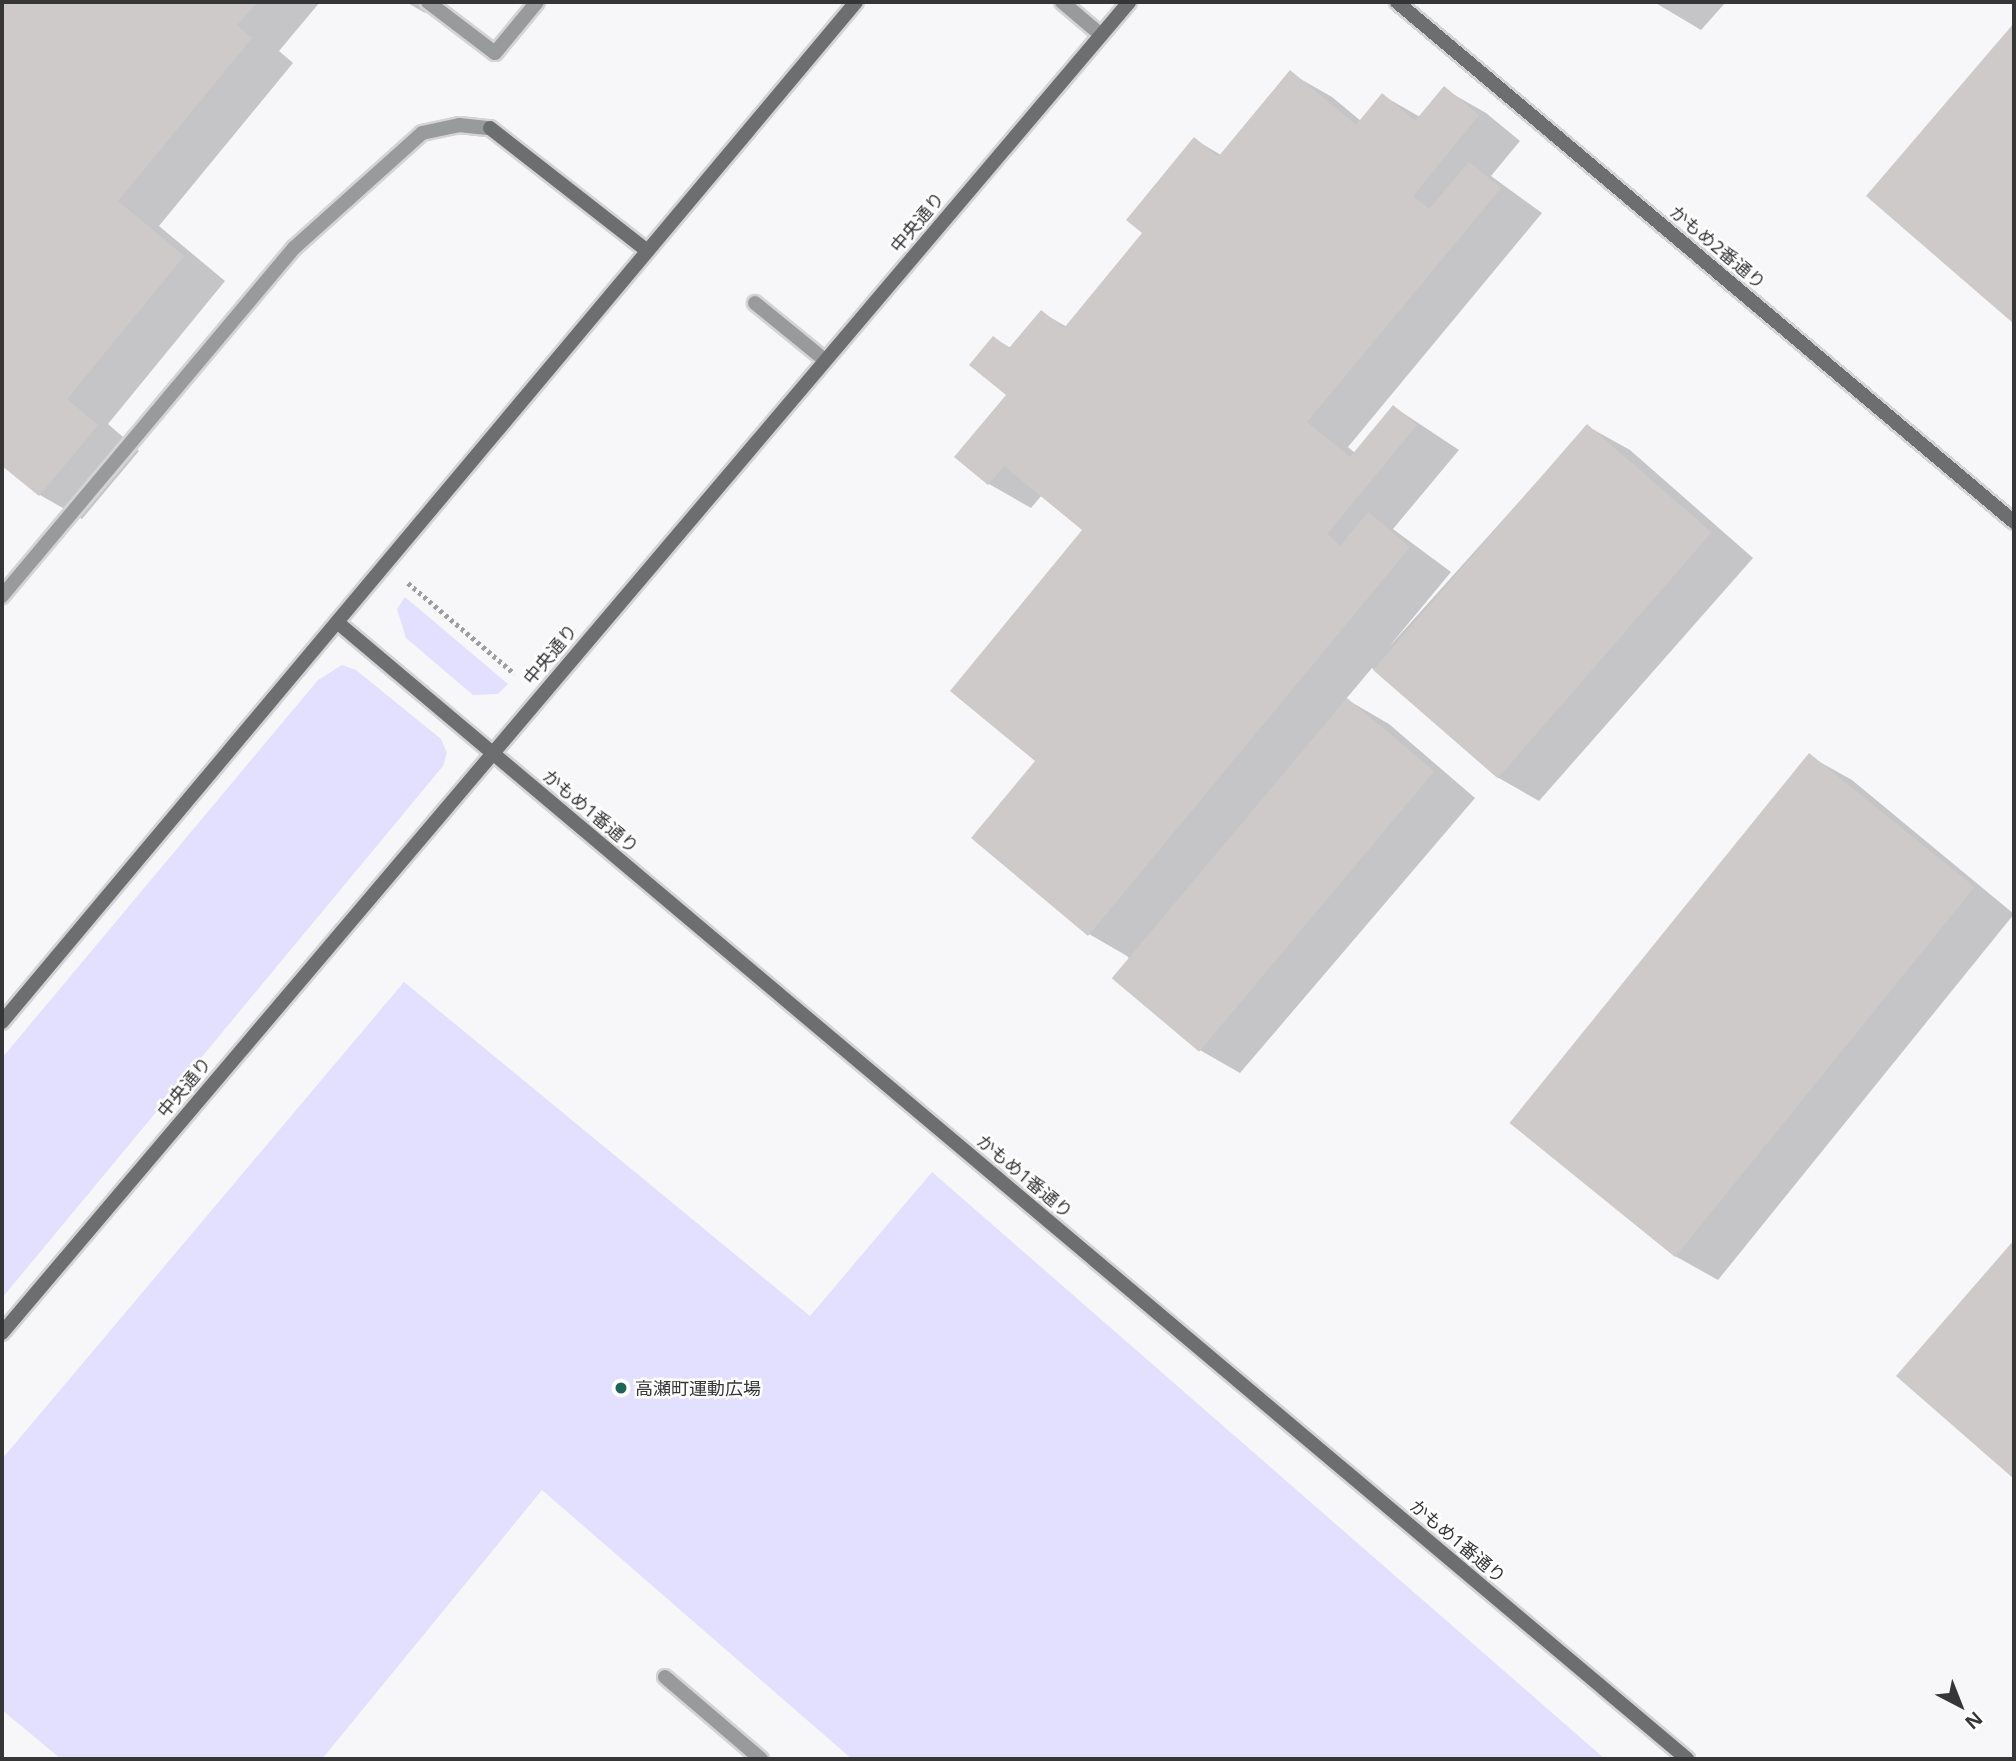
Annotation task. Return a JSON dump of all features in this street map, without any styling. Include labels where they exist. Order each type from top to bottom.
[{"type":"street","points":[[2,1022],[338,622],[645,249],[856,2]]},
{"type":"street","name":"中央通り","points":[[2,1333],[1129,2]]},
{"type":"street","name":"かもめ2番通り","points":[[1397,2],[2014,522]]},
{"type":"street","points":[[490,128],[645,249]]},
{"type":"street","name":"かもめ1番通り","points":[[338,622],[1687,1759]]},
{"type":"lane","points":[[428,2],[495,53],[537,2]]},
{"type":"lane","points":[[1062,2],[1101,35]]},
{"type":"lane","points":[[2,596],[294,248],[422,133],[459,125],[490,128]]},
{"type":"lane","points":[[755,303],[825,360]]},
{"type":"lane","points":[[665,1677],[761,1759]]},
{"type":"path","points":[[408,583],[515,674]]},
{"type":"shaded area","points":[[405,597],[508,684],[498,694],[473,695],[406,638],[397,609]]},
{"type":"shaded area","points":[[342,665],[356,670],[441,739],[447,753],[443,766],[2,1298],[2,1058],[318,680]]},
{"type":"shaded area","name":"高瀬町運動広場","points":[[404,982],[810,1316],[932,1172],[1605,1759],[852,1759],[542,1490],[322,1759],[61,1759],[2,1710],[2,1459]]},
{"type":"building","points":[[2,2],[258,2],[237,25],[252,38],[118,201],[184,256],[67,399],[98,425],[39,496],[2,466]]},
{"type":"building","points":[[2014,23],[2014,324],[1866,196]]},
{"type":"building","points":[[1290,70],[1356,125],[1382,93],[1415,121],[1444,86],[1479,115],[1413,196],[1429,209],[1469,162],[1501,188],[1307,422],[1350,457],[1393,405],[1417,425],[1327,534],[1340,546],[1368,512],[1410,547],[1088,936],[971,838],[1035,761],[950,691],[1082,530],[1004,466],[988,485],[954,457],[1006,395],[969,365],[993,336],[1009,348],[1041,310],[1064,328],[1142,233],[1126,220],[1194,137],[1218,157]]},
{"type":"building","points":[[1587,424],[1712,532],[1498,778],[1373,670]]},
{"type":"building","points":[[1347,698],[1434,771],[1199,1052],[1112,978]]},
{"type":"building","points":[[1809,753],[1975,887],[1675,1257],[1509,1123]]},
{"type":"building","points":[[2014,1240],[2014,1479],[1896,1376]]},
{"type":"place","name":"高瀬町運動広場","points":[[621,1388]]}]
